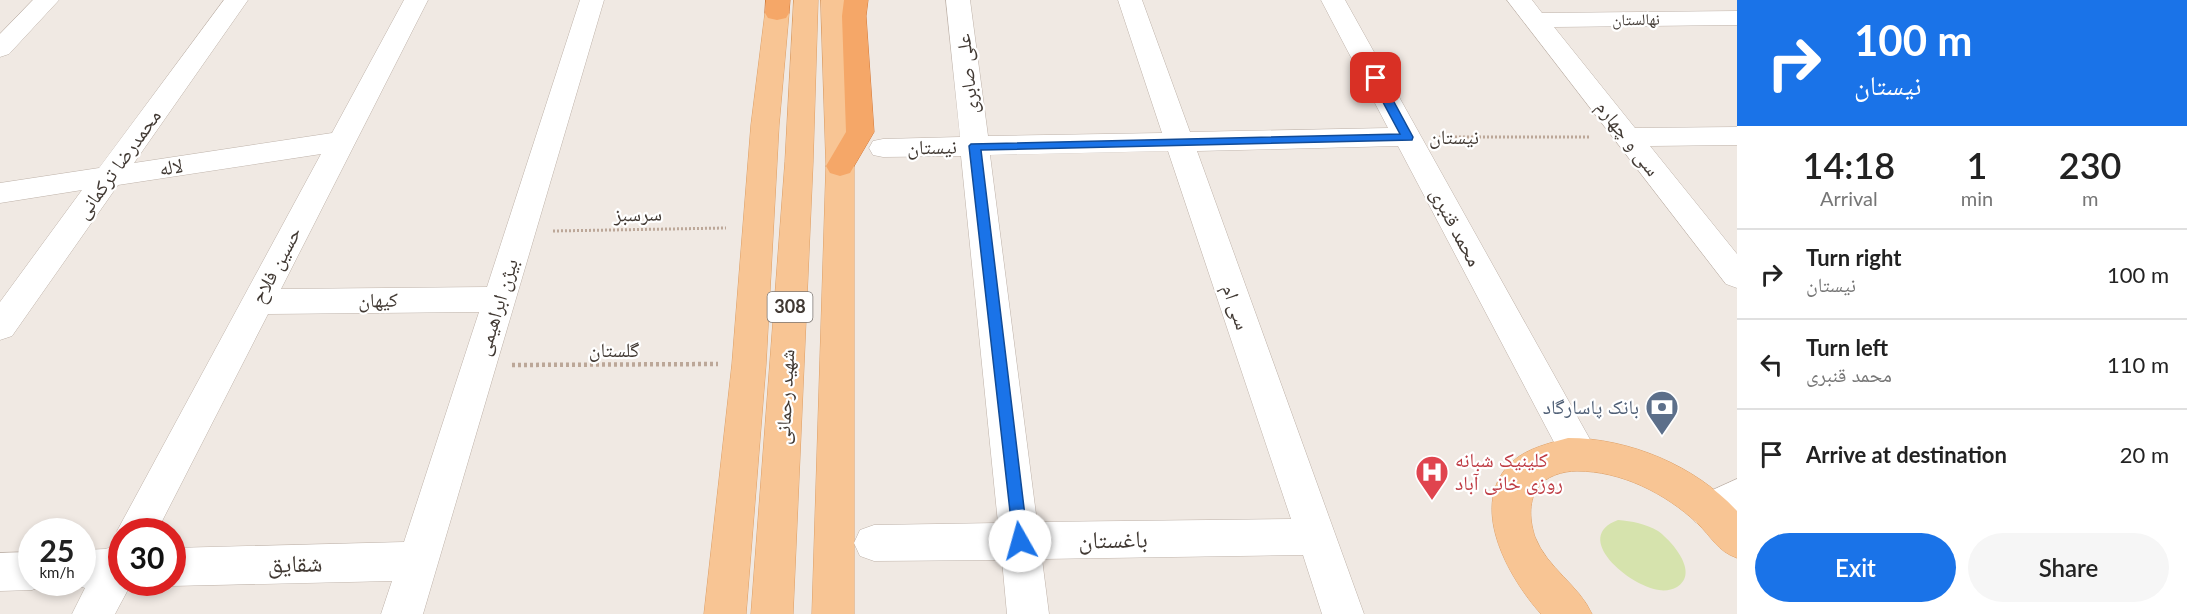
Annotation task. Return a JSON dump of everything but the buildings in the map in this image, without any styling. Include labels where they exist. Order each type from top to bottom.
[{"type":"highway","points":[[840,166],[860,132],[854,28],[856,0]]},
{"type":"main road","name":"شهید رحمانی","points":[[772,614],[806,0]]},
{"type":"main road","name":"308","points":[[833,0],[840,166],[833,614]]},
{"type":"main road","name":"شهید رحمانی","points":[[724,614],[749,364],[765,125],[777,4]]},
{"type":"main road","points":[[1559,611],[1525,560],[1517,544],[1510,514],[1514,489],[1528,470],[1551,458],[1579,454],[1611,458],[1645,469],[1678,487],[1723,503],[1737,540]]},
{"type":"street","points":[[0,49],[47,0]]},
{"type":"street","name":"محمدرضا ترکمانی","points":[[0,327],[236,0]]},
{"type":"street","name":"حسین فلاح","points":[[144,518],[416,0]]},
{"type":"street","name":"بیژن ابراهیمی","points":[[402,614],[592,0]]},
{"type":"street","name":"علی صابری","points":[[958,0],[1028,614]]},
{"type":"street","name":"سی ام","points":[[1130,0],[1343,614]]},
{"type":"street","name":"محمد قنبری","points":[[1333,0],[1579,454]]},
{"type":"street","points":[[1710,0],[1734,21]]},
{"type":"street","name":"نهالستان","points":[[1527,10],[1734,21]]},
{"type":"street","name":"سی و چهارم","points":[[1527,10],[1737,276]]},
{"type":"street","points":[[1627,137],[1737,136]]},
{"type":"street","name":"نیستان","points":[[883,148],[1407,137]]},
{"type":"street","name":"لاله","points":[[0,193],[342,141]]},
{"type":"street","name":"کیهان","points":[[257,302],[499,299]]},
{"type":"street","name":"باغستان","points":[[874,543],[1316,537]]},
{"type":"street","name":"شقایق","points":[[186,567],[418,561]]},
{"type":"street","points":[[0,572],[18,571]]},
{"type":"street","points":[[93,614],[108,575]]},
{"type":"path","name":"نیستان","points":[[1407,137],[1627,137]]},
{"type":"path","name":"سرسبز","points":[[520,232],[758,227]]},
{"type":"path","name":"گلستان","points":[[478,366],[749,364]]},
{"type":"green space","points":[[1618,520],[1644,525],[1658,531],[1670,542],[1685,566],[1686,574],[1677,587],[1659,590],[1647,587],[1620,571],[1610,560],[1602,549],[1600,538],[1605,528]]},
{"type":"place","name":"بانک پاسارگاد","points":[[1662,436]]},
{"type":"place","name":"کلینیک شبانه روزی خانی آباد","points":[[1432,501]]},
{"type":"route","points":[[1020,541],[975,146],[1407,137],[1376,78]]}]
